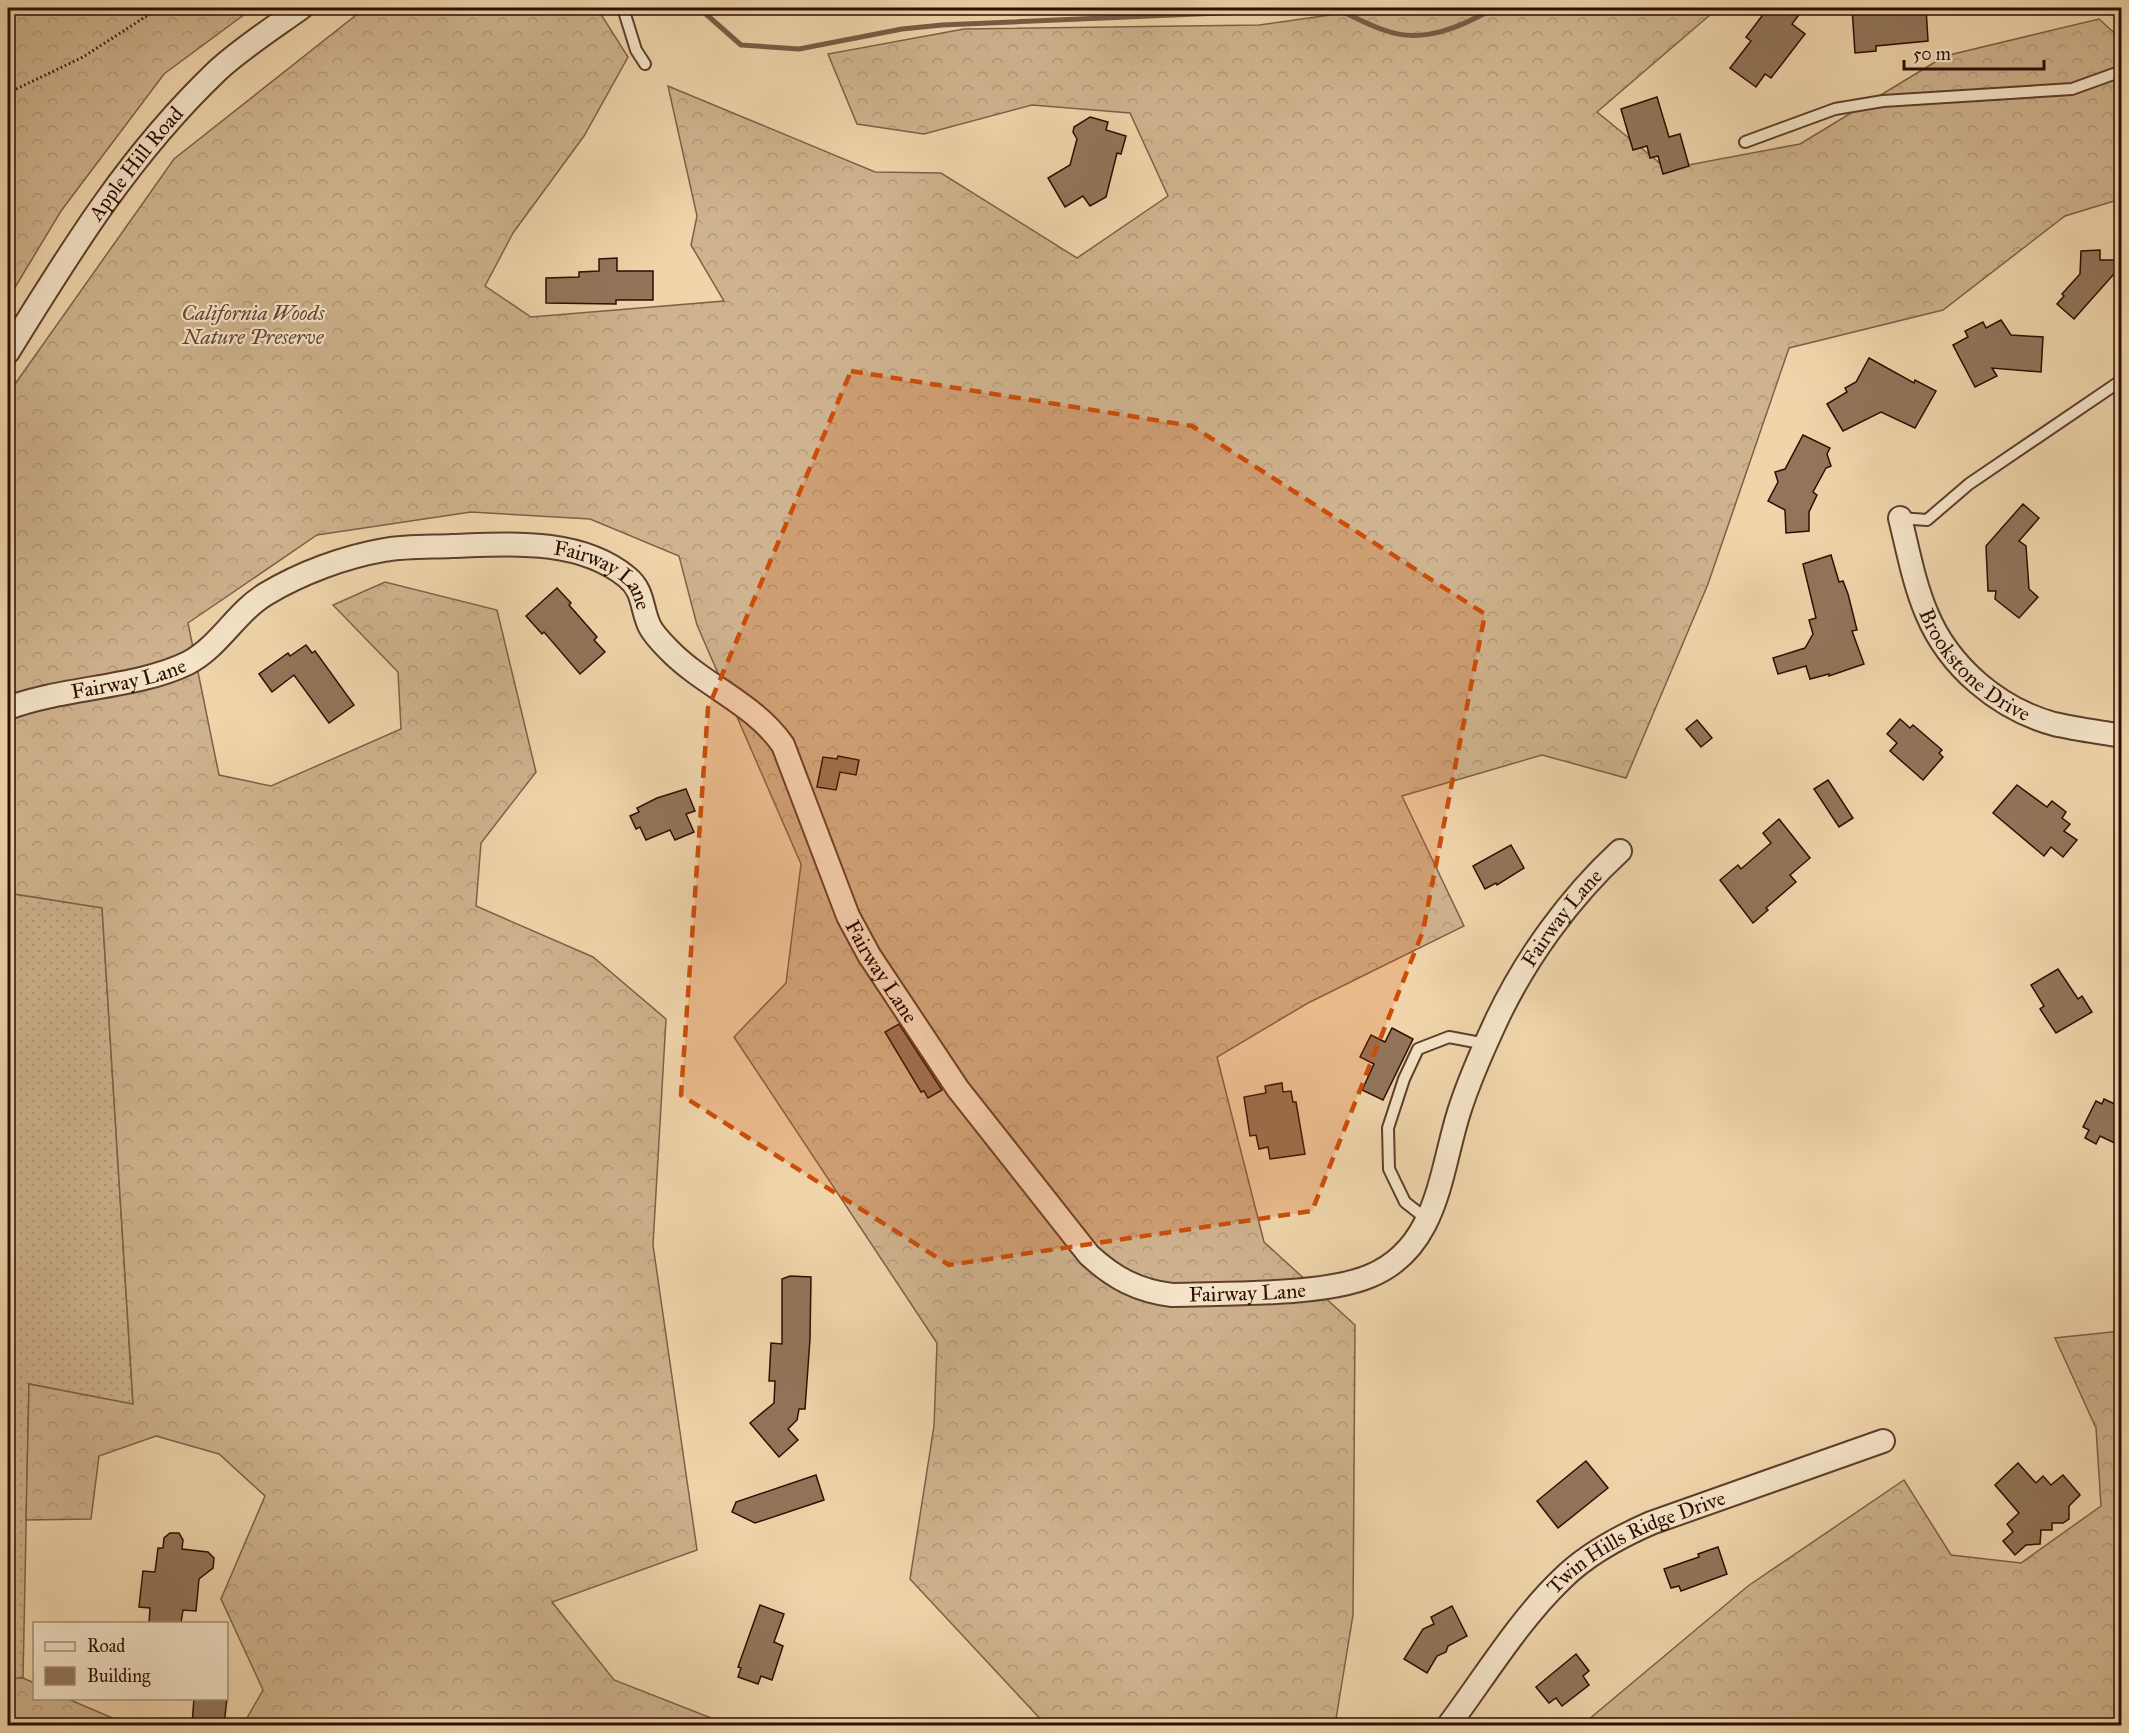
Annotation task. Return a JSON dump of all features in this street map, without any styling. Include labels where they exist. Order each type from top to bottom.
[{"type":"street","name":"Apple Hill Road","points":[[8,352],[86,225],[138,157],[219,70],[301,8]]},
{"type":"street","name":"Brookstone Drive","points":[[1900,518],[1915,583],[1927,615],[1939,638],[1966,672],[2007,704],[2030,715],[2054,724],[2121,736]]},
{"type":"street","name":"Fairway Lane","points":[[8,708],[62,693],[170,671],[208,650],[265,595],[299,577],[342,561],[385,550],[503,544],[559,548],[586,554],[610,566],[636,586],[644,600],[649,626],[680,662],[753,712],[773,731],[786,755],[848,916],[880,974],[958,1089],[1089,1255],[1108,1273],[1150,1292],[1172,1295],[1323,1287],[1352,1282],[1391,1265],[1409,1249],[1429,1221],[1459,1112],[1486,1044],[1526,968],[1558,921],[1593,876],[1620,851]]},
{"type":"street","name":"Twin Hills Ridge Drive","points":[[1448,1725],[1536,1608],[1562,1579],[1588,1557],[1623,1535],[1651,1522],[1883,1441]]},
{"type":"lane","points":[[623,8],[636,50],[645,64]]},
{"type":"lane","points":[[1745,142],[1835,108],[1883,101],[2072,89],[2121,71]]},
{"type":"lane","points":[[1900,518],[1927,520],[1969,484],[2121,380]]},
{"type":"lane","points":[[1429,1221],[1405,1202],[1389,1169],[1388,1128],[1404,1079],[1418,1049],[1449,1037],[1486,1044]]},
{"type":"path","points":[[8,93],[82,57],[159,8]]},
{"type":"highlighted area","points":[[851,371],[1192,426],[1485,614],[1423,931],[1312,1211],[949,1265],[681,1095],[708,708]]},
{"type":"green space","points":[[8,8],[253,8],[164,74],[61,211],[8,299]]},
{"type":"green space","name":"California Woods Nature Preserve","points":[[365,8],[597,8],[628,57],[584,136],[513,233],[485,286],[531,317],[724,301],[691,245],[697,216],[668,86],[875,172],[941,173],[1077,258],[1168,196],[1130,113],[1032,105],[924,134],[857,124],[828,54],[964,29],[1259,25],[1379,8],[1718,8],[1597,112],[1667,169],[1800,144],[1945,56],[2099,19],[2121,39],[2121,199],[2065,216],[1943,310],[1789,348],[1708,584],[1626,778],[1542,755],[1402,796],[1464,926],[1308,1003],[1217,1057],[1264,1242],[1355,1325],[1353,1615],[1335,1725],[1046,1725],[910,1579],[934,1426],[937,1343],[734,1037],[786,983],[801,864],[697,625],[679,556],[590,519],[471,512],[317,535],[188,623],[219,775],[271,786],[401,729],[398,672],[333,605],[385,582],[497,610],[536,772],[481,843],[476,906],[593,957],[666,1019],[653,1245],[697,1550],[552,1602],[614,1680],[729,1725],[243,1725],[263,1690],[221,1599],[265,1496],[219,1454],[156,1436],[99,1456],[91,1519],[26,1520],[29,1384],[133,1404],[102,908],[8,893],[8,394],[174,159]]},
{"type":"green space","points":[[8,893],[102,907],[133,1405],[29,1384],[23,1678],[8,1679]]},
{"type":"green space","points":[[2121,1331],[2121,1725],[1582,1725],[1748,1586],[1904,1480],[1951,1555],[2021,1563],[2101,1506],[2096,1428],[2055,1338]]},
{"type":"green space","points":[[23,1678],[33,1683],[33,1700],[70,1700],[129,1725],[8,1725],[8,1679]]},
{"type":"building","points":[[1768,8],[1777,13],[1781,8],[1804,8],[1792,24],[1805,34],[1771,78],[1765,74],[1756,87],[1730,68],[1751,41],[1746,37]]},
{"type":"building","points":[[1852,8],[1926,8],[1928,41],[1876,46],[1876,51],[1855,53]]},
{"type":"building","points":[[1657,97],[1669,137],[1680,134],[1689,166],[1663,174],[1658,156],[1650,158],[1647,146],[1633,150],[1621,109]]},
{"type":"building","points":[[1090,117],[1108,122],[1106,130],[1126,136],[1121,154],[1117,153],[1106,197],[1090,206],[1083,196],[1065,207],[1048,178],[1070,165],[1077,139],[1073,132],[1074,127]]},
{"type":"building","points":[[2100,250],[2100,260],[2121,260],[2121,266],[2074,319],[2057,304],[2064,296],[2062,294],[2080,274],[2081,251]]},
{"type":"building","points":[[617,258],[617,271],[653,271],[653,300],[616,300],[616,304],[546,303],[546,278],[579,277],[579,272],[599,271],[599,259]]},
{"type":"building","points":[[2001,320],[2011,335],[2043,337],[2041,372],[1992,368],[1997,376],[1975,387],[1953,345],[1968,337],[1965,331],[1983,322],[1986,328]]},
{"type":"building","points":[[1869,358],[1914,383],[1915,380],[1936,391],[1915,428],[1881,412],[1843,431],[1827,404],[1847,392],[1845,388],[1856,382]]},
{"type":"building","points":[[1803,435],[1830,448],[1827,454],[1831,466],[1826,468],[1813,492],[1817,495],[1809,512],[1809,531],[1786,533],[1785,510],[1768,501],[1778,482],[1775,472],[1785,469]]},
{"type":"building","points":[[2023,504],[2039,518],[2019,541],[2026,546],[2029,589],[2038,597],[2019,618],[1995,599],[1996,591],[1988,591],[1986,546]]},
{"type":"building","points":[[1831,555],[1839,582],[1843,581],[1848,594],[1857,630],[1852,631],[1864,664],[1829,676],[1829,674],[1810,679],[1806,666],[1778,674],[1773,658],[1805,648],[1813,634],[1809,620],[1816,618],[1803,564]]},
{"type":"building","points":[[557,588],[597,637],[594,640],[605,652],[580,674],[544,632],[542,634],[526,616]]},
{"type":"building","points":[[306,645],[312,653],[315,651],[354,705],[329,723],[294,675],[272,692],[259,674],[288,653],[290,656]]},
{"type":"building","points":[[1900,719],[1910,728],[1913,725],[1942,750],[1939,753],[1943,757],[1923,780],[1890,751],[1897,743],[1887,734]]},
{"type":"building","points":[[1697,720],[1712,738],[1701,747],[1686,729]]},
{"type":"building","points":[[838,756],[859,760],[856,775],[840,772],[836,790],[817,787],[823,757],[837,759]]},
{"type":"building","points":[[1828,780],[1853,818],[1839,827],[1814,789]]},
{"type":"building","points":[[2017,785],[2047,807],[2052,801],[2066,812],[2062,818],[2070,824],[2064,831],[2077,840],[2063,857],[2051,847],[2044,856],[1993,813]]},
{"type":"building","points":[[686,789],[695,811],[686,814],[694,832],[675,840],[670,830],[646,840],[640,827],[636,829],[630,816],[639,812],[637,808],[657,798]]},
{"type":"building","points":[[1779,819],[1810,858],[1790,875],[1796,882],[1766,908],[1768,910],[1753,923],[1720,880],[1738,865],[1741,869],[1771,843],[1763,833]]},
{"type":"building","points":[[1511,845],[1524,868],[1497,885],[1496,883],[1485,889],[1473,866]]},
{"type":"building","points":[[2058,969],[2078,999],[2082,996],[2092,1012],[2056,1033],[2040,1009],[2044,1006],[2031,985]]},
{"type":"building","points":[[899,1024],[942,1090],[928,1098],[924,1091],[921,1092],[885,1032]]},
{"type":"building","points":[[1392,1028],[1413,1039],[1383,1100],[1362,1090],[1374,1064],[1360,1057],[1371,1035],[1385,1042]]},
{"type":"building","points":[[1282,1083],[1283,1092],[1291,1091],[1293,1102],[1296,1102],[1305,1154],[1270,1159],[1268,1147],[1259,1149],[1256,1135],[1250,1136],[1244,1097],[1266,1093],[1265,1086]]},
{"type":"building","points":[[2104,1099],[2117,1105],[2115,1108],[2121,1111],[2121,1146],[2100,1136],[2096,1144],[2085,1138],[2089,1130],[2083,1127],[2096,1101],[2102,1104]]},
{"type":"building","points":[[790,1276],[811,1277],[810,1339],[805,1409],[799,1409],[797,1420],[788,1429],[798,1440],[779,1457],[750,1423],[774,1403],[775,1381],[769,1381],[771,1343],[782,1344],[782,1279]]},
{"type":"building","points":[[1586,1461],[1608,1488],[1558,1528],[1537,1501]]},
{"type":"building","points":[[2018,1463],[2036,1483],[2043,1476],[2051,1485],[2063,1475],[2080,1495],[2069,1506],[2069,1519],[2063,1523],[2052,1523],[2052,1530],[2041,1530],[2040,1544],[2026,1545],[2015,1555],[2003,1541],[2013,1532],[2007,1524],[2019,1513],[1995,1485]]},
{"type":"building","points":[[816,1475],[824,1500],[755,1523],[732,1512],[736,1502]]},
{"type":"building","points":[[170,1533],[179,1533],[183,1540],[182,1549],[208,1552],[214,1558],[213,1568],[199,1579],[196,1611],[183,1610],[181,1622],[149,1622],[150,1608],[139,1607],[143,1571],[155,1572],[158,1548],[163,1548],[164,1538]]},
{"type":"building","points":[[1718,1547],[1727,1574],[1681,1591],[1679,1586],[1671,1588],[1664,1569],[1699,1557],[1698,1554]]},
{"type":"building","points":[[760,1605],[784,1614],[774,1642],[783,1646],[772,1680],[761,1676],[758,1684],[738,1677],[741,1668],[738,1667]]},
{"type":"building","points":[[1452,1606],[1467,1636],[1448,1646],[1446,1652],[1437,1656],[1427,1673],[1404,1659],[1423,1629],[1434,1624],[1431,1617]]},
{"type":"building","points":[[1576,1654],[1589,1671],[1583,1676],[1589,1685],[1562,1706],[1556,1698],[1549,1703],[1536,1687]]},
{"type":"building","points":[[194,1700],[227,1700],[224,1725],[192,1725]]},
{"type":"waterway","points":[[699,8],[741,45],[799,49],[902,29],[942,25],[1336,8],[1381,29],[1415,35],[1456,27],[1494,8]]}]
